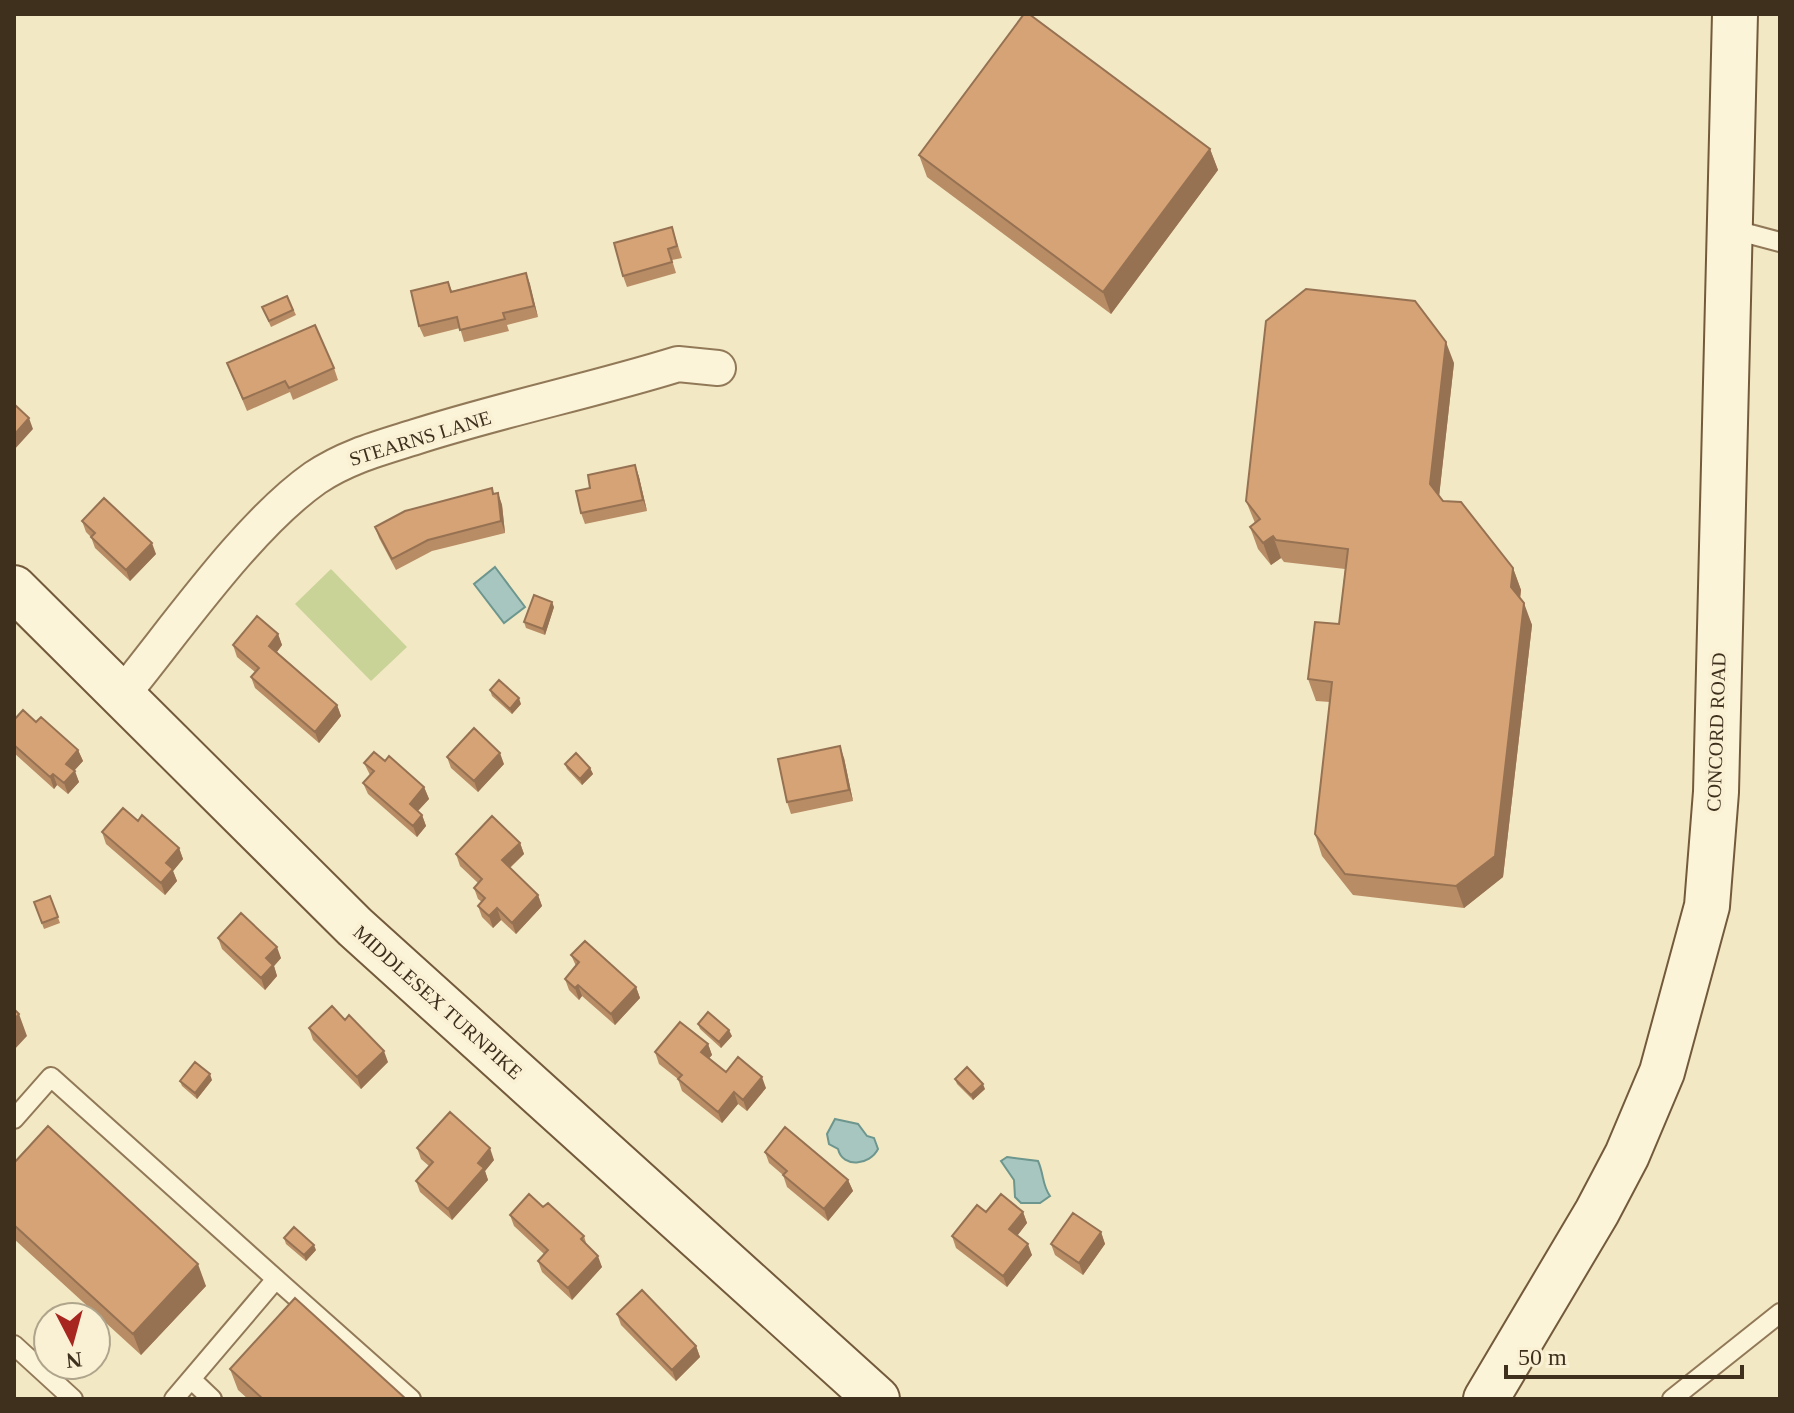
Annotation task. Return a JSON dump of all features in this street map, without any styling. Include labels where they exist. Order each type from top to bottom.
[{"type":"main road","name":"CONCORD ROAD","points":[[1486,1399],[1627,1155],[1662,1072],[1707,906],[1716,792],[1735,14]]},
{"type":"main road","name":"MIDDLESEX TURNPIKE","points":[[14,588],[355,927],[877,1399]]},
{"type":"street","name":"STEARNS LANE","points":[[122,695],[233,560],[280,509],[314,479],[345,460],[440,429],[678,364],[718,368]]},
{"type":"lane","points":[[1731,229],[1780,242]]},
{"type":"lane","points":[[14,1119],[51,1077],[411,1399]]},
{"type":"lane","points":[[174,1399],[276,1279]]},
{"type":"lane","points":[[1672,1399],[1780,1313]]},
{"type":"lane","points":[[14,1345],[73,1399]]},
{"type":"lane","points":[[191,1379],[212,1399]]},
{"type":"green space","points":[[331,569],[407,647],[371,681],[295,604]]},
{"type":"water","points":[[495,567],[525,607],[504,623],[474,584]]},
{"type":"water","points":[[835,1119],[858,1124],[867,1136],[874,1138],[878,1149],[869,1159],[857,1162],[845,1160],[838,1149],[829,1144],[827,1134]]},
{"type":"water","points":[[1007,1157],[1038,1161],[1050,1196],[1040,1203],[1021,1203],[1015,1197],[1014,1180],[1001,1161]]},
{"type":"building","points":[[1024,14],[1029,14],[1210,149],[1103,292],[919,155]]},
{"type":"building","points":[[672,227],[677,246],[668,249],[672,262],[623,276],[614,243]]},
{"type":"building","points":[[526,273],[534,306],[503,313],[505,319],[460,330],[457,317],[419,326],[411,291],[448,282],[451,292]]},
{"type":"building","points":[[1306,289],[1415,301],[1446,342],[1430,484],[1443,501],[1461,502],[1513,568],[1511,587],[1524,603],[1495,856],[1456,886],[1345,874],[1315,834],[1332,682],[1308,679],[1315,622],[1339,624],[1348,549],[1276,540],[1273,536],[1263,543],[1250,527],[1260,519],[1246,501],[1266,321]]},
{"type":"building","points":[[287,296],[293,310],[269,321],[262,307]]},
{"type":"building","points":[[315,325],[334,368],[289,388],[285,381],[243,399],[227,363]]},
{"type":"building","points":[[14,404],[29,418],[14,435]]},
{"type":"building","points":[[635,465],[643,500],[581,513],[576,491],[590,488],[588,475]]},
{"type":"building","points":[[492,488],[493,494],[498,493],[501,521],[428,540],[392,559],[375,527],[405,511]]},
{"type":"building","points":[[104,498],[152,543],[126,570],[91,537],[95,533],[82,521]]},
{"type":"building","points":[[534,595],[552,602],[543,629],[524,622]]},
{"type":"building","points":[[257,616],[278,634],[269,646],[337,705],[315,732],[251,677],[259,668],[233,645]]},
{"type":"building","points":[[499,680],[519,698],[510,709],[490,690]]},
{"type":"building","points":[[23,710],[36,722],[41,717],[78,750],[66,764],[75,771],[64,783],[53,774],[50,777],[14,745],[14,720]]},
{"type":"building","points":[[474,728],[500,753],[474,781],[447,757]]},
{"type":"building","points":[[840,746],[849,790],[787,802],[778,759]]},
{"type":"building","points":[[374,752],[385,761],[389,756],[424,787],[410,804],[422,815],[413,826],[363,783],[374,771],[364,763]]},
{"type":"building","points":[[576,753],[590,768],[580,779],[565,764]]},
{"type":"building","points":[[123,808],[138,821],[142,815],[179,848],[166,863],[173,869],[161,883],[102,832]]},
{"type":"building","points":[[492,816],[520,843],[502,860],[538,895],[512,923],[497,908],[489,916],[478,906],[485,898],[474,888],[482,879],[456,854]]},
{"type":"building","points":[[50,896],[58,917],[42,923],[34,902]]},
{"type":"building","points":[[241,913],[277,947],[266,958],[273,965],[261,978],[218,938]]},
{"type":"building","points":[[585,941],[636,987],[611,1014],[578,985],[575,988],[565,979],[579,962],[571,955]]},
{"type":"building","points":[[332,1006],[345,1020],[349,1015],[384,1051],[357,1077],[309,1028]]},
{"type":"building","points":[[708,1012],[729,1030],[719,1042],[698,1024]]},
{"type":"building","points":[[680,1022],[708,1044],[701,1052],[726,1072],[738,1057],[762,1077],[743,1100],[734,1092],[718,1112],[678,1079],[682,1075],[655,1052]]},
{"type":"building","points":[[195,1062],[210,1074],[195,1093],[180,1081]]},
{"type":"building","points":[[967,1067],[983,1084],[971,1095],[955,1079]]},
{"type":"building","points":[[450,1112],[490,1148],[478,1163],[484,1168],[448,1209],[416,1181],[433,1162],[417,1148]]},
{"type":"building","points":[[48,1126],[198,1264],[133,1334],[112,1315],[112,1301],[97,1301],[14,1225],[14,1163]]},
{"type":"building","points":[[785,1127],[848,1180],[824,1209],[783,1175],[787,1171],[765,1152]]},
{"type":"building","points":[[529,1194],[543,1207],[548,1203],[584,1236],[581,1239],[598,1256],[568,1288],[538,1261],[548,1250],[510,1215]]},
{"type":"building","points":[[1001,1194],[1023,1212],[1009,1229],[1028,1244],[1003,1276],[952,1236],[977,1205],[986,1212]]},
{"type":"building","points":[[1073,1213],[1101,1232],[1079,1263],[1051,1244]]},
{"type":"building","points":[[294,1227],[314,1245],[304,1255],[284,1238]]},
{"type":"building","points":[[642,1290],[696,1346],[672,1370],[617,1314]]},
{"type":"building","points":[[295,1298],[406,1399],[263,1399],[230,1369]]}]
